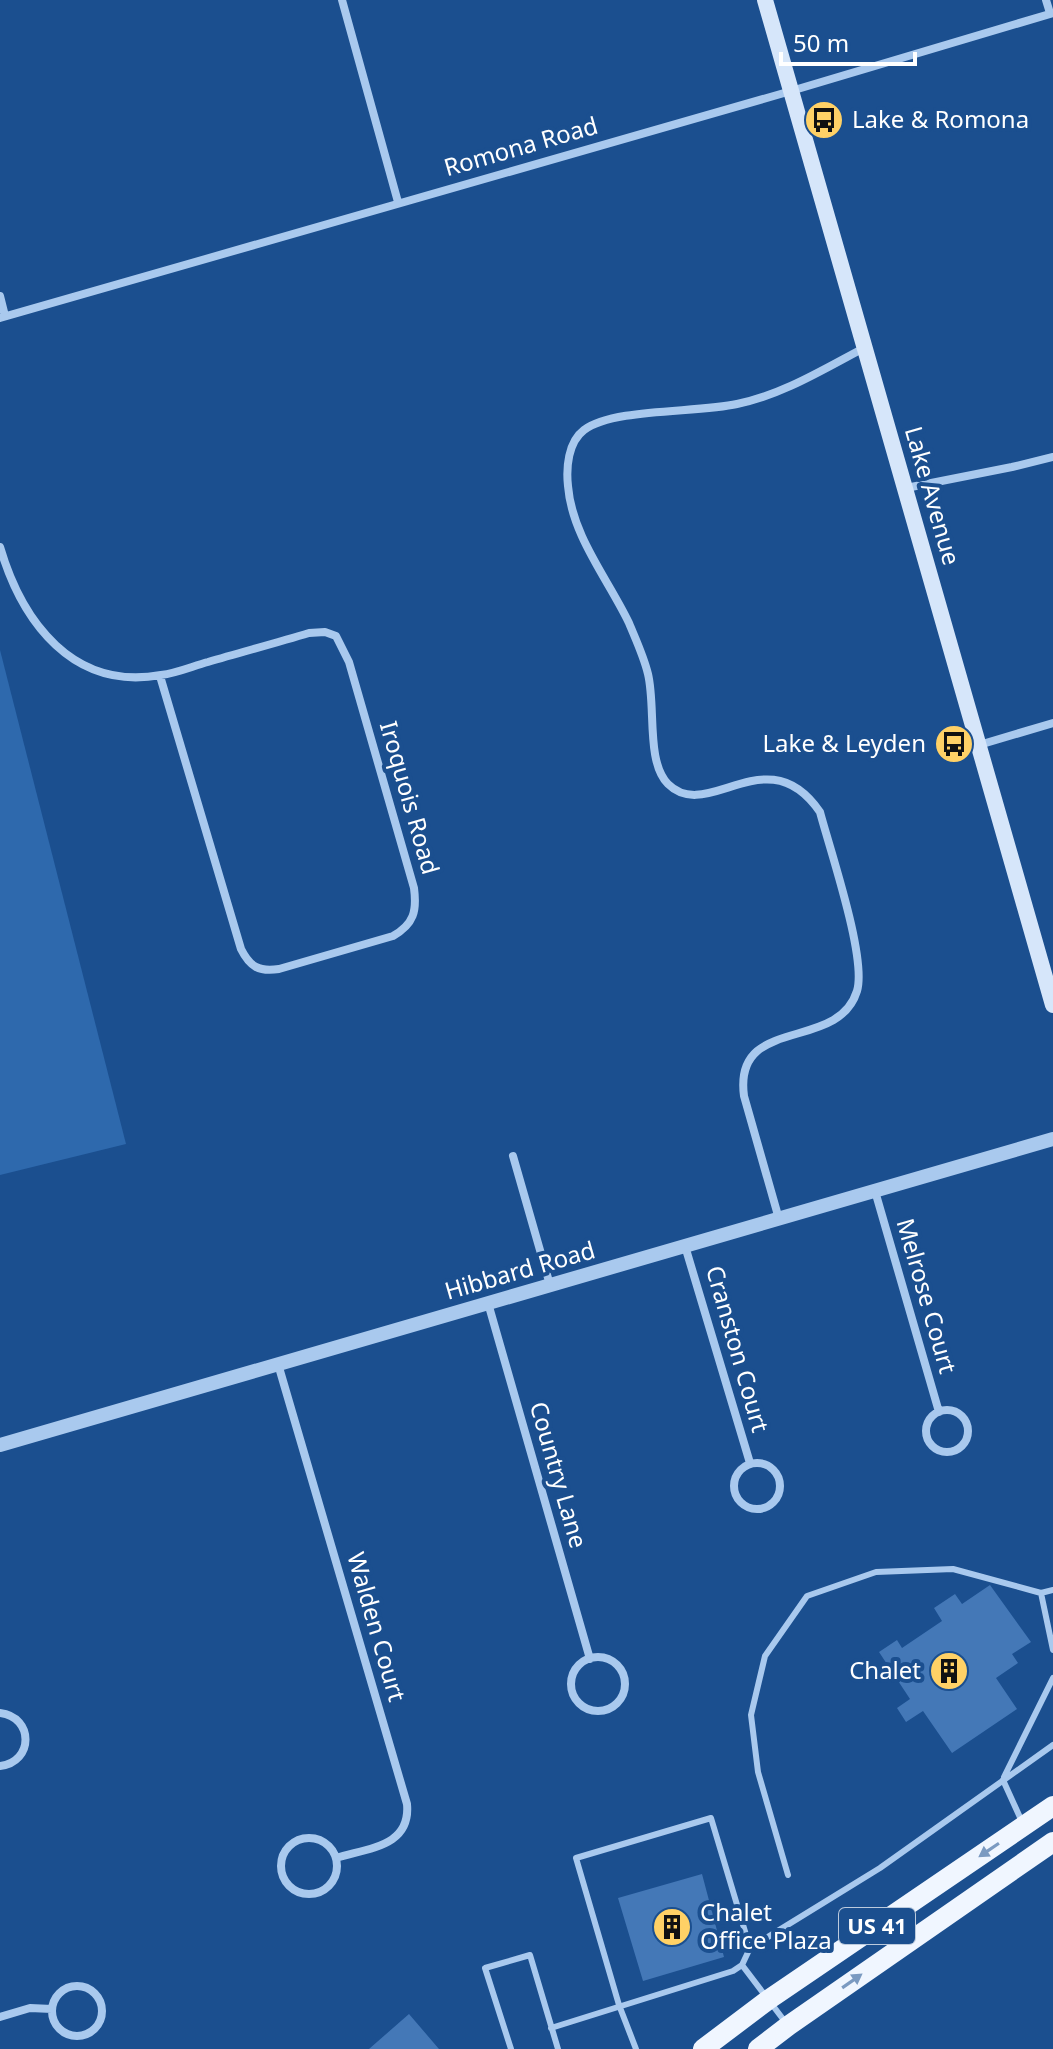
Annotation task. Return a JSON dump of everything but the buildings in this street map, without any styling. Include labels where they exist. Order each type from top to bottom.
[{"type":"main road","name":"Lake Avenue","points":[[765,0],[1053,1005]]},
{"type":"main road","name":"US 41","points":[[703,2049],[768,2000],[1053,1806]]},
{"type":"main road","name":"US 41","points":[[758,2049],[1053,1842]]},
{"type":"street","points":[[342,0],[398,202]]},
{"type":"street","points":[[1046,0],[1052,13]]},
{"type":"street","name":"Romona Road","points":[[2,317],[1052,13]]},
{"type":"street","points":[[0,296],[2,317]]},
{"type":"street","points":[[779,1219],[744,1096],[742,1080],[746,1066],[753,1053],[767,1043],[838,1018],[850,1006],[858,989],[859,968],[853,936],[820,812],[809,796],[779,779],[760,780],[700,795],[686,794],[671,787],[659,774],[653,756],[653,701],[648,673],[621,607],[580,531],[567,485],[568,460],[573,443],[581,432],[594,424],[634,415],[739,404],[793,385],[865,347]]},
{"type":"street","points":[[905,488],[1053,457]]},
{"type":"street","name":"Iroquois Road","points":[[0,547],[18,597],[49,640],[69,656],[109,675],[160,676],[309,633],[325,632],[336,636],[349,662],[414,888],[416,905],[413,919],[404,930],[393,936],[279,969],[255,969],[247,961],[160,676]]},
{"type":"street","points":[[978,745],[1053,723]]},
{"type":"street","name":"Hibbard Road","points":[[0,1445],[1053,1139]]},
{"type":"street","points":[[513,1156],[550,1285]]},
{"type":"street","name":"Melrose Court","points":[[875,1191],[939,1412]]},
{"type":"street","name":"Cranston Court","points":[[685,1246],[750,1463]]},
{"type":"street","name":"Country Lane","points":[[488,1303],[590,1659]]},
{"type":"street","name":"Walden Court","points":[[278,1364],[407,1804],[406,1827],[400,1835],[391,1841],[336,1858]]},
{"type":"street","name":"Melrose Court","points":[[945,1410],[958,1414],[966,1424],[968,1431],[964,1444],[953,1452],[939,1451],[928,1442],[928,1421],[939,1412],[945,1410]]},
{"type":"street","name":"Cranston Court","points":[[758,1462],[773,1468],[780,1482],[777,1498],[765,1508],[743,1505],[735,1493],[734,1478],[750,1463],[758,1462]]},
{"type":"street","points":[[599,1657],[616,1664],[625,1680],[621,1698],[607,1710],[590,1710],[573,1693],[573,1676],[582,1662],[590,1659],[599,1657]]},
{"type":"street","points":[[0,1713],[14,1717],[21,1723],[26,1740],[21,1757],[14,1763],[0,1766]]},
{"type":"street","points":[[317,1839],[332,1850],[336,1858],[335,1877],[323,1891],[305,1894],[288,1886],[283,1878],[281,1860],[291,1844],[299,1840],[317,1839]]},
{"type":"street","points":[[83,1987],[98,1996],[102,2013],[97,2028],[75,2037],[61,2031],[52,2009],[59,1994],[66,1989],[83,1987]]},
{"type":"street","points":[[0,2017],[30,2008],[52,2009]]},
{"type":"lane","points":[[788,1875],[758,1772],[751,1715],[765,1656],[807,1596],[876,1572],[953,1569],[1041,1593],[1053,1590]]},
{"type":"lane","points":[[1041,1593],[1053,1650]]},
{"type":"lane","points":[[1003,1780],[1053,1678]]},
{"type":"lane","points":[[551,2028],[733,1971],[742,1965],[750,1948],[880,1868],[1053,1745]]},
{"type":"lane","points":[[1003,1780],[1024,1826]]},
{"type":"lane","points":[[636,2049],[619,2005],[576,1858],[711,1818],[750,1948]]},
{"type":"lane","points":[[511,2049],[485,1968],[530,1955],[558,2049]]},
{"type":"lane","points":[[742,1965],[788,2026]]},
{"type":"shaded area","points":[[0,650],[126,1144],[0,1175]]},
{"type":"place","name":"Lake & Romona","points":[[824,120]]},
{"type":"place","name":"Lake & Leyden","points":[[954,744]]},
{"type":"place","name":"Chalet","points":[[949,1671]]},
{"type":"place","name":"Chalet Office Plaza","points":[[672,1927]]}]
